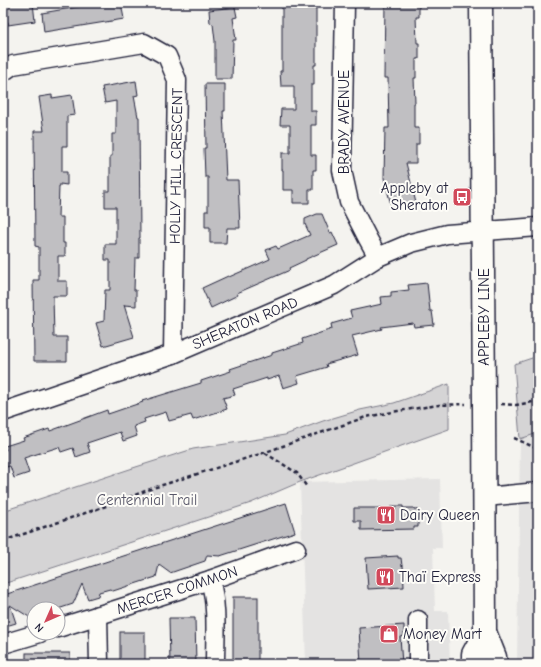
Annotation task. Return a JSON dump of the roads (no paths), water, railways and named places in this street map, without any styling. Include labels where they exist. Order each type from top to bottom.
[{"type":"main road","name":"APPLEBY LINE","points":[[481,3],[485,632],[495,657],[496,664]]},
{"type":"main road","name":"APPLEBY LINE","points":[[473,664],[473,654],[485,632]]},
{"type":"street","name":"BRADY AVENUE","points":[[345,3],[342,170],[349,202],[378,257]]},
{"type":"street","name":"HOLLY HILL CRESCENT","points":[[3,72],[13,65],[144,43],[167,56],[177,80],[173,354]]},
{"type":"street","name":"SHERATON ROAD","points":[[3,412],[173,354],[334,285],[378,257],[411,243],[447,234],[538,227]]},
{"type":"street","points":[[485,497],[538,492]]},
{"type":"street","name":"MERCER COMMON","points":[[66,625],[210,580],[296,549]]},
{"type":"street","points":[[210,580],[214,602],[215,664]]},
{"type":"street","points":[[98,615],[99,664]]},
{"type":"street","points":[[418,620],[418,664]]},
{"type":"street","points":[[3,644],[26,637]]},
{"type":"place","name":"Appleby at Sheraton","points":[[462,197]]},
{"type":"place","name":"Dairy Queen","points":[[386,515]]},
{"type":"place","name":"Thaï Express","points":[[385,577]]},
{"type":"place","name":"Money Mart","points":[[389,634]]},
{"type":"park label","name":"Centennial Trail","points":[[147,500]]}]
